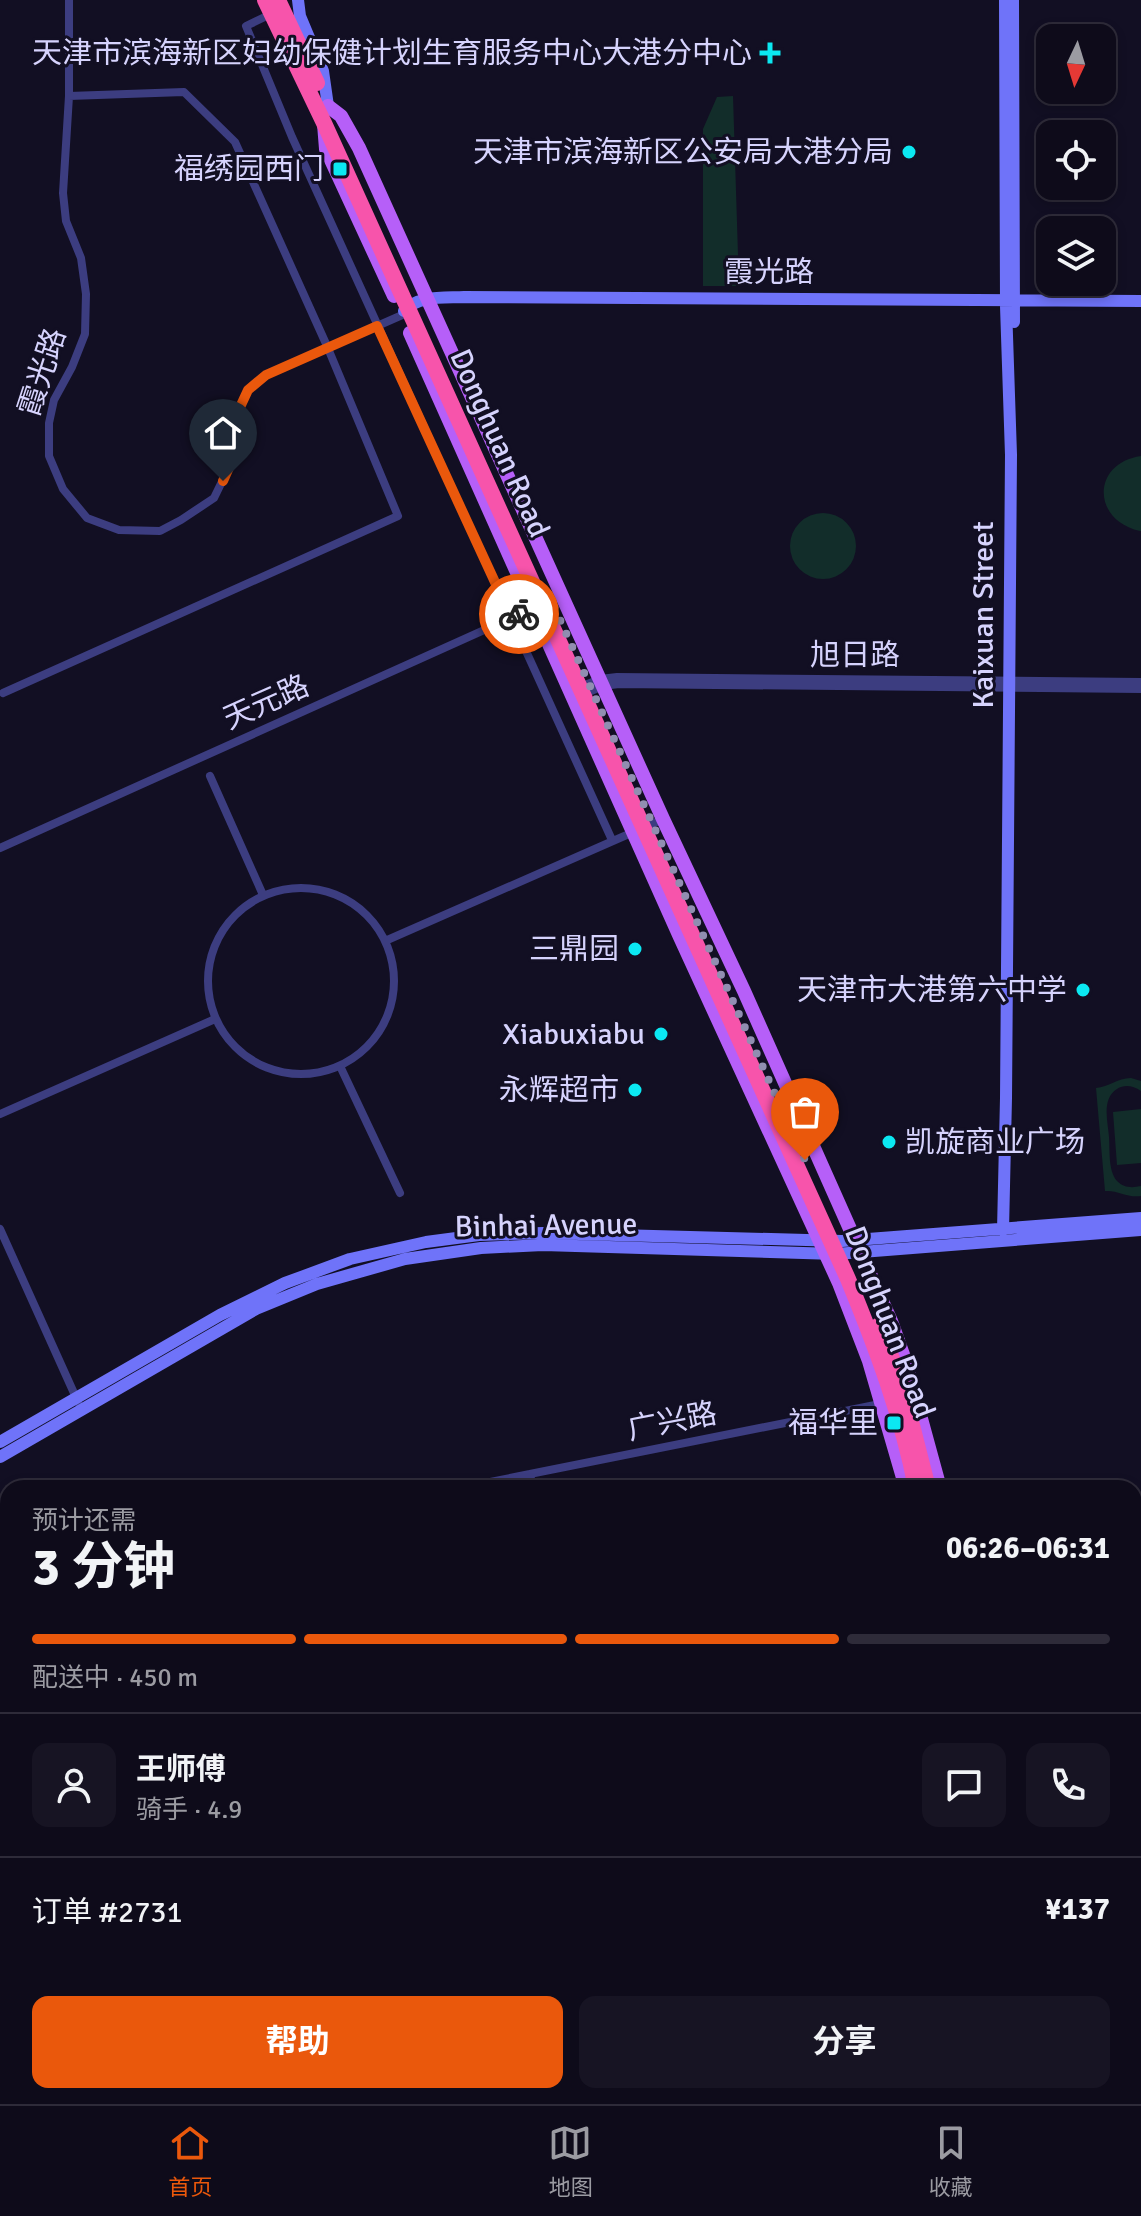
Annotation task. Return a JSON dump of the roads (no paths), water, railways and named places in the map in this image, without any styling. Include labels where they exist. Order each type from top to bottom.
[{"type":"highway","name":"Donghuan Road","points":[[271,5],[328,106],[542,604],[587,688],[840,1247],[878,1322],[901,1382],[926,1480]]},
{"type":"highway","name":"Donghuan Road","points":[[271,5],[324,123],[416,306]]},
{"type":"highway","name":"Donghuan Road","points":[[840,1247],[870,1332],[888,1402],[914,1480]]},
{"type":"main road","points":[[416,306],[587,688]]},
{"type":"main road","points":[[840,1247],[891,1321],[905,1360],[938,1480]]},
{"type":"main road","points":[[888,1402],[904,1480]]},
{"type":"street","name":"霞光路","points":[[69,0],[69,96],[63,193],[66,221],[81,258],[86,294],[85,334],[54,400],[49,423],[49,456],[63,489],[87,518],[119,530],[160,531],[214,498],[231,463],[235,418],[248,390],[266,375],[416,306],[481,302],[1141,304]]},
{"type":"street","points":[[298,0],[300,16],[323,71],[328,106]]},
{"type":"street","name":"Kaixuan Street","points":[[1005,0],[1012,684],[1008,1229]]},
{"type":"street","name":"Kaixuan Street","points":[[1010,303],[1013,0]]},
{"type":"street","points":[[271,5],[246,26],[292,137],[612,840]]},
{"type":"street","points":[[3,693],[398,516],[327,346],[235,142],[184,92],[69,96]]},
{"type":"street","name":"天元路","points":[[0,848],[542,604]]},
{"type":"street","name":"旭日路","points":[[587,688],[619,684],[1141,682]]},
{"type":"street","name":"旭日路","points":[[1012,684],[1141,689]]},
{"type":"street","points":[[210,776],[263,895]]},
{"type":"street","points":[[385,941],[648,825]]},
{"type":"street","points":[[295,887],[327,891],[357,905],[379,928],[385,941],[393,958],[395,990],[386,1021],[367,1048],[340,1066],[312,1074],[282,1073],[255,1062],[232,1044],[215,1019],[208,991],[209,961],[220,934],[238,911],[263,895],[295,887]]},
{"type":"street","points":[[0,1114],[215,1019]]},
{"type":"street","points":[[340,1066],[400,1193]]},
{"type":"street","name":"Binhai Avenue","points":[[840,1247],[1141,1218]]},
{"type":"street","points":[[0,1229],[80,1404]]},
{"type":"street","name":"Binhai Avenue","points":[[0,1457],[220,1315],[327,1267],[397,1248],[467,1236],[543,1233],[840,1247],[1141,1230]]},
{"type":"street","name":"广兴路","points":[[500,1480],[888,1402]]},
{"type":"street","name":"Binhai Avenue","points":[[0,1442],[80,1404]]},
{"type":"street","points":[[530,1474],[531,1480]]},
{"type":"place","name":"天津市滨海新区妇幼保健计划生育服务中心大港分中心","points":[[770,53]]},
{"type":"place","name":"天津市滨海新区公安局大港分局","points":[[909,152]]},
{"type":"place","name":"福绣园西门","points":[[340,169]]},
{"type":"place","name":"三鼎园","points":[[635,949]]},
{"type":"place","name":"天津市大港第六中学","points":[[1083,990]]},
{"type":"place","name":"Xiabuxiabu","points":[[661,1034]]},
{"type":"place","name":"永辉超市","points":[[635,1090]]},
{"type":"place","name":"凯旋商业广场","points":[[889,1142]]},
{"type":"place","name":"福华里","points":[[894,1423]]}]
